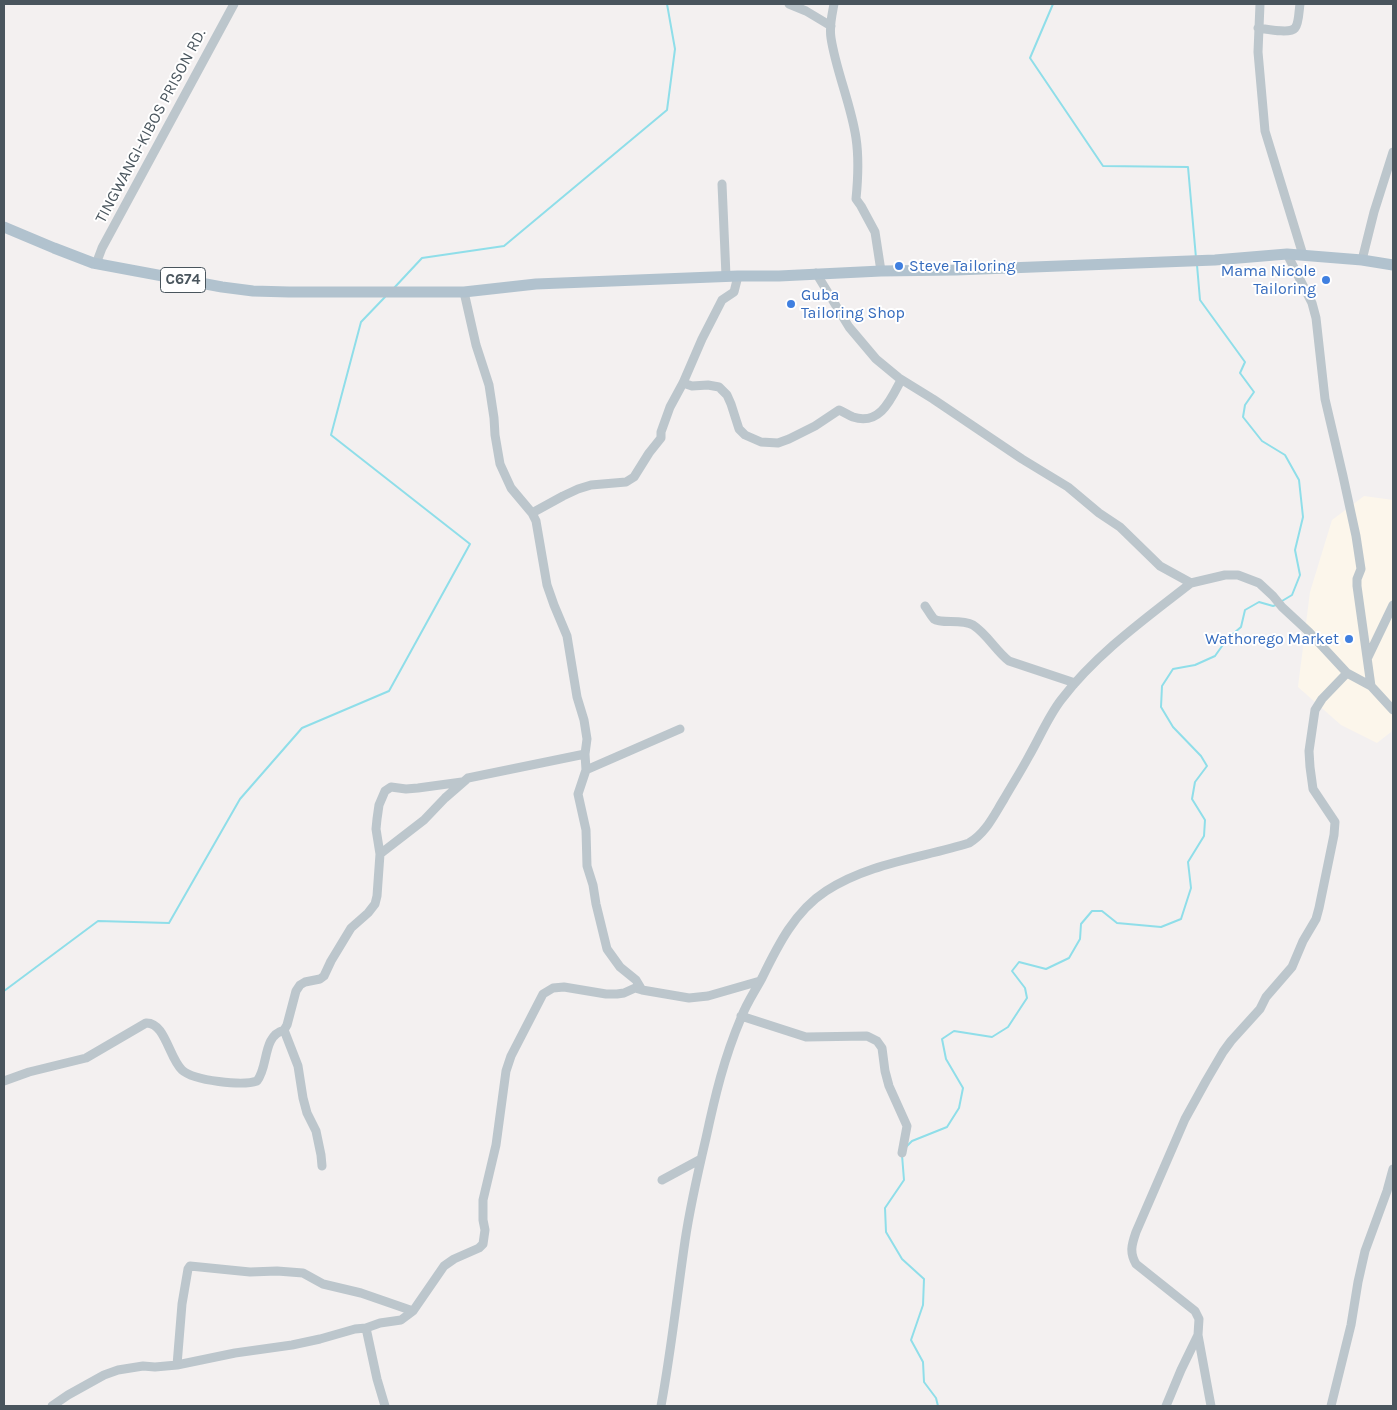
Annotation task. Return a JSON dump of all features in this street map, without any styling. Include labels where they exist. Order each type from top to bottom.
[{"type":"main road","name":"C674","points":[[4,227],[96,264],[212,286],[289,292],[464,292],[536,284],[732,276],[779,276],[816,273],[956,270],[1294,256],[1362,260],[1393,265]]},
{"type":"street","name":"TINGWANGI-KIBOS PRISON RD.","points":[[96,264],[107,240],[234,4]]},
{"type":"street","points":[[789,4],[806,11],[830,26]]},
{"type":"street","points":[[834,4],[830,26],[831,37],[856,138],[858,169],[856,199],[875,232],[881,271]]},
{"type":"street","points":[[1260,4],[1258,52],[1265,131],[1294,256],[1316,318],[1325,399],[1357,544],[1360,569],[1356,586],[1371,686]]},
{"type":"street","points":[[1258,28],[1285,31],[1294,29],[1300,4]]},
{"type":"street","points":[[1362,260],[1374,212],[1393,152]]},
{"type":"street","points":[[532,513],[578,489],[591,485],[630,480],[661,438],[661,432],[670,407],[683,383],[702,339],[722,300],[734,292],[722,184]]},
{"type":"street","points":[[816,273],[849,327],[876,359],[902,380],[1068,487],[1120,527],[1160,566],[1191,583]]},
{"type":"street","points":[[464,292],[476,345],[489,385],[500,464],[511,488],[532,513],[536,522],[547,585],[566,636],[577,697],[584,720],[586,770],[578,794],[586,830],[587,866],[596,904],[608,949],[620,966],[636,980],[642,990]]},
{"type":"street","points":[[683,383],[692,386],[708,385],[719,387],[727,395],[738,429],[745,435],[761,442],[778,443],[803,432],[839,410],[855,418],[864,419],[871,417],[885,408],[902,380]]},
{"type":"street","points":[[661,1406],[685,1240],[715,1094],[722,1070],[741,1016],[778,944],[798,917],[814,900],[826,891],[860,873],[969,843],[979,836],[988,825],[1016,779],[1060,701],[1101,655],[1191,583],[1225,575],[1238,575],[1259,583],[1347,673],[1371,686],[1393,710]]},
{"type":"street","points":[[1368,658],[1393,605]]},
{"type":"street","points":[[925,606],[938,621],[962,621],[972,625],[1009,661],[1075,684]]},
{"type":"street","points":[[1211,1406],[1198,1335],[1199,1319],[1195,1311],[1136,1264],[1131,1252],[1131,1244],[1186,1119],[1206,1081],[1227,1046],[1260,1009],[1266,997],[1292,967],[1316,919],[1335,822],[1313,789],[1309,751],[1315,710],[1322,699],[1347,673]]},
{"type":"street","points":[[586,770],[680,729]]},
{"type":"street","points":[[380,854],[424,820],[468,778],[585,754]]},
{"type":"street","points":[[4,1081],[29,1072],[86,1058],[146,1023],[150,1023],[162,1032],[174,1060],[185,1072],[211,1080],[245,1084],[257,1081],[262,1073],[272,1038],[284,1030],[287,1025],[296,991],[300,985],[304,982],[320,980],[324,976],[351,928],[375,904],[380,854],[376,819],[379,804],[386,789],[391,787],[418,788],[462,782]]},
{"type":"street","points":[[52,1406],[104,1375],[118,1370],[143,1366],[178,1365],[256,1349],[292,1345],[320,1339],[355,1328],[366,1328],[380,1323],[401,1320],[413,1311],[444,1266],[454,1258],[479,1248],[483,1244],[485,1230],[483,1200],[496,1145],[506,1072],[513,1050],[543,994],[553,988],[617,994],[636,988],[689,998],[708,996],[760,981]]},
{"type":"street","points":[[741,1016],[806,1037],[867,1036],[877,1041],[882,1048],[889,1086],[907,1126],[902,1153]]},
{"type":"street","points":[[284,1030],[298,1066],[303,1098],[307,1113],[316,1131],[322,1166]]},
{"type":"street","points":[[662,1180],[701,1159]]},
{"type":"street","points":[[1331,1406],[1351,1325],[1365,1251],[1393,1169]]},
{"type":"street","points":[[178,1365],[182,1304],[190,1266],[250,1272],[277,1271],[303,1273],[323,1284],[361,1293],[413,1311]]},
{"type":"street","points":[[366,1328],[385,1406]]},
{"type":"street","points":[[1166,1406],[1198,1335]]},
{"type":"shaded area","name":"Wathorego Market","points":[[1364,496],[1393,500],[1393,726],[1391,732],[1377,743],[1341,725],[1298,687],[1310,592],[1332,520]]},
{"type":"waterway","points":[[394,288],[422,258],[504,246],[667,110],[675,49],[667,4]]},
{"type":"waterway","points":[[1053,4],[1030,58],[1103,166],[1188,167],[1196,258]]},
{"type":"waterway","points":[[1197,265],[1200,300],[1245,362],[1240,373],[1254,392],[1245,405],[1243,417],[1262,441],[1285,455],[1299,480],[1303,517],[1295,550],[1300,575],[1292,595],[1282,601]]},
{"type":"waterway","points":[[4,991],[98,921],[169,923],[240,799],[302,728],[389,691],[470,544],[331,435],[361,322],[385,297]]},
{"type":"waterway","points":[[906,1147],[912,1141],[947,1127],[959,1108],[963,1088],[946,1059],[942,1039],[954,1031],[992,1037],[1008,1027],[1027,998],[1025,988],[1012,971],[1019,962],[1046,969],[1069,958],[1080,939],[1081,924],[1092,911],[1102,911],[1117,923],[1161,927],[1181,919],[1191,888],[1188,862],[1204,836],[1205,820],[1192,799],[1195,782],[1207,766],[1201,756],[1173,727],[1161,707],[1162,686],[1173,669],[1195,665],[1215,656],[1227,639],[1241,627],[1245,610],[1259,602],[1273,606],[1276,605]]},
{"type":"waterway","points":[[902,1155],[904,1180],[885,1208],[886,1232],[902,1259],[924,1279],[923,1305],[911,1340],[923,1362],[924,1382],[936,1398],[938,1406]]},
{"type":"place","name":"Steve Tailoring","points":[[899,266]]},
{"type":"place","name":"Mama Nicole Tailoring","points":[[1326,280]]},
{"type":"place","name":"Guba Tailoring Shop","points":[[791,304]]},
{"type":"place","name":"Wathorego Market","points":[[1349,639]]}]
